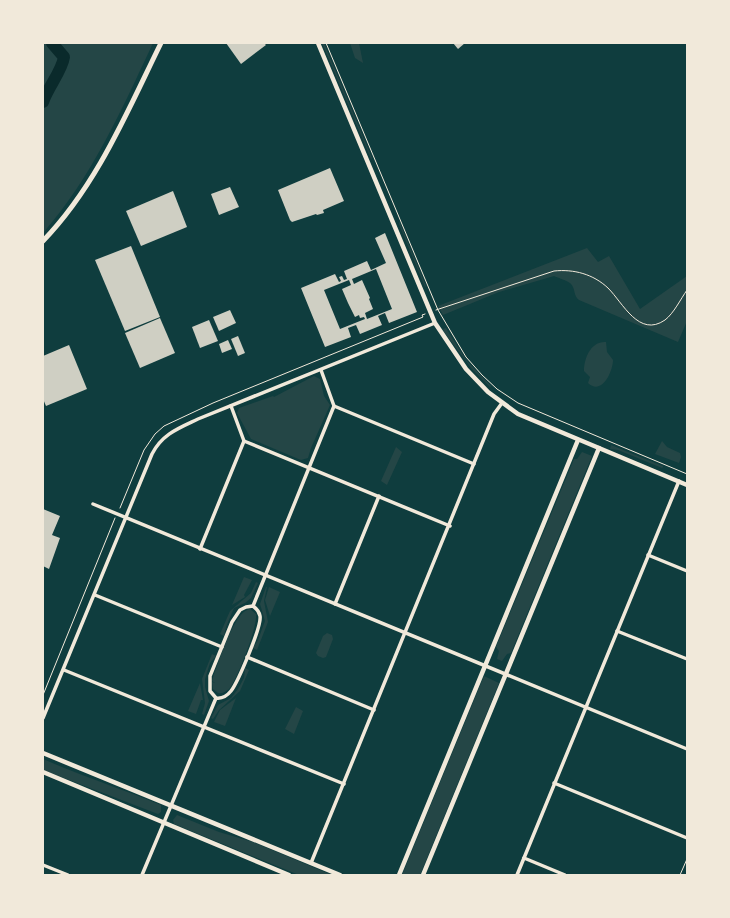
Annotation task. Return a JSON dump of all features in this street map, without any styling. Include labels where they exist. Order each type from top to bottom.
[{"type":"main road","points":[[43,241],[73,207],[91,181],[110,148],[161,43]]},
{"type":"street","points":[[318,43],[435,323],[466,369],[502,403],[533,421],[687,484]]},
{"type":"street","points":[[43,718],[152,454],[163,438],[176,429],[435,323]]},
{"type":"street","points":[[253,606],[334,406],[321,370]]},
{"type":"street","points":[[311,863],[450,526],[494,414],[502,403]]},
{"type":"street","points":[[200,548],[244,441],[231,406]]},
{"type":"street","points":[[334,406],[474,464]]},
{"type":"street","points":[[399,875],[578,440]]},
{"type":"street","points":[[244,441],[450,526]]},
{"type":"street","points":[[423,875],[599,448]]},
{"type":"street","points":[[517,875],[678,481]]},
{"type":"street","points":[[335,604],[379,496]]},
{"type":"street","points":[[93,504],[687,749]]},
{"type":"street","points":[[648,555],[687,571]]},
{"type":"street","points":[[95,595],[222,646]]},
{"type":"street","points":[[216,698],[210,691],[209,684],[222,646],[236,615],[246,607],[253,606]]},
{"type":"street","points":[[216,698],[225,697],[232,689],[247,657],[260,621],[257,609],[253,606]]},
{"type":"street","points":[[617,631],[687,659]]},
{"type":"street","points":[[247,657],[374,710]]},
{"type":"street","points":[[64,670],[344,784]]},
{"type":"street","points":[[142,875],[216,698]]},
{"type":"street","points":[[43,753],[340,875]]},
{"type":"street","points":[[43,772],[289,875]]},
{"type":"street","points":[[554,783],[687,838]]},
{"type":"street","points":[[524,858],[565,875]]},
{"type":"street","points":[[43,865],[68,875]]},
{"type":"path","points":[[326,43],[437,310],[466,357],[482,375],[507,396],[535,412],[687,474]]},
{"type":"path","points":[[437,310],[554,271],[565,270],[588,275],[597,280],[608,288],[633,319],[640,322],[653,324],[666,319],[687,290]]},
{"type":"path","points":[[308,365],[423,317],[422,315]]},
{"type":"path","points":[[119,511],[121,506]]},
{"type":"path","points":[[43,696],[116,518]]},
{"type":"path","points":[[680,875],[687,859]]},
{"type":"shaded area","points":[[43,43],[153,43],[105,142],[76,189],[61,211],[43,233]]},
{"type":"shaded area","points":[[322,43],[324,43],[372,158],[371,159]]},
{"type":"shaded area","points":[[350,43],[359,43],[363,63],[355,58]]},
{"type":"shaded area","points":[[399,221],[426,286],[425,287],[399,224]]},
{"type":"shaded area","points":[[587,248],[598,262],[609,256],[640,309],[687,276],[687,321],[678,342],[579,300],[570,283],[554,276],[499,292],[443,315],[438,306]]},
{"type":"shaded area","points":[[446,328],[466,360],[491,386],[490,387],[472,369],[444,332],[443,329]]},
{"type":"shaded area","points":[[601,342],[606,342],[607,352],[613,360],[611,370],[609,376],[602,384],[593,386],[588,383],[590,377],[584,371],[585,361],[592,347]]},
{"type":"shaded area","points":[[314,376],[320,379],[324,396],[330,405],[308,458],[301,460],[251,439],[237,413],[239,408],[273,396],[274,397]]},
{"type":"shaded area","points":[[662,441],[667,447],[680,453],[681,457],[679,463],[655,454]]},
{"type":"shaded area","points":[[611,445],[663,467],[662,468],[618,450],[610,449]]},
{"type":"shaded area","points":[[396,447],[402,452],[387,485],[381,481]]},
{"type":"shaded area","points":[[582,452],[592,456],[511,653],[507,654],[502,661],[497,659],[499,651],[496,647],[574,459],[577,459]]},
{"type":"shaded area","points":[[244,577],[252,580],[244,595],[245,597],[232,605]]},
{"type":"shaded area","points":[[256,582],[258,583],[251,598],[245,603],[234,608],[224,636],[220,634],[230,611],[251,593]]},
{"type":"shaded area","points":[[266,587],[264,601],[268,622],[257,650],[253,648],[258,640],[265,621],[260,604]]},
{"type":"shaded area","points":[[269,587],[280,592],[270,616],[265,600]]},
{"type":"shaded area","points":[[250,609],[256,614],[256,620],[246,653],[233,684],[224,692],[218,693],[213,689],[212,682],[215,683],[212,681],[228,637],[238,618]]},
{"type":"shaded area","points":[[327,633],[332,635],[333,639],[326,657],[323,658],[318,656],[316,653],[323,636]]},
{"type":"shaded area","points":[[212,654],[216,656],[210,663],[205,679],[205,687],[209,701],[204,715],[202,714],[205,703],[202,679]]},
{"type":"shaded area","points":[[245,668],[249,670],[240,691],[219,710],[213,719],[211,718],[218,705],[231,698],[238,689],[244,678]]},
{"type":"shaded area","points":[[484,676],[499,683],[420,875],[402,875]]},
{"type":"shaded area","points":[[200,683],[203,700],[201,700],[196,714],[188,711]]},
{"type":"shaded area","points":[[236,698],[225,726],[214,722],[220,710]]},
{"type":"shaded area","points":[[296,707],[303,711],[294,734],[285,729]]},
{"type":"shaded area","points":[[43,759],[161,805],[161,812],[158,814],[43,770]]},
{"type":"shaded area","points":[[177,815],[219,832],[253,842],[332,875],[299,875],[174,824],[173,820]]},
{"type":"building","points":[[226,43],[264,43],[266,45],[241,64]]},
{"type":"building","points":[[453,43],[465,43],[458,49]]},
{"type":"building","points":[[330,168],[344,201],[323,210],[324,213],[316,214],[292,222],[278,190]]},
{"type":"building","points":[[230,187],[239,207],[219,215],[211,194]]},
{"type":"building","points":[[173,191],[187,227],[141,246],[126,211]]},
{"type":"building","points":[[385,233],[417,312],[389,323],[385,313],[378,316],[382,325],[360,334],[356,325],[348,328],[351,337],[325,347],[301,288],[335,274],[339,282],[341,281],[339,277],[342,276],[344,280],[347,279],[344,271],[367,261],[371,270],[386,263],[375,238]],"holes":[[[376,269],[392,309],[367,319],[365,313],[373,309],[369,299],[370,298],[362,280],[354,284],[352,279]],[[349,280],[351,285],[342,289],[355,317],[359,315],[360,318],[364,317],[365,319],[340,329],[324,290]]]},
{"type":"building","points":[[131,246],[160,317],[125,331],[95,260]]},
{"type":"building","points":[[230,310],[236,323],[219,331],[213,317]]},
{"type":"building","points":[[160,318],[175,353],[140,368],[125,333]]},
{"type":"building","points":[[209,320],[218,341],[200,348],[192,327]]},
{"type":"building","points":[[238,336],[245,353],[238,356],[231,339]]},
{"type":"building","points":[[228,340],[232,349],[222,353],[219,344]]},
{"type":"building","points":[[69,345],[87,389],[46,406],[43,399],[43,356]]},
{"type":"building","points":[[43,509],[60,516],[52,535],[60,538],[49,569],[43,566]]},
{"type":"waterway","points":[[43,102],[61,68],[64,57],[52,43]]}]
